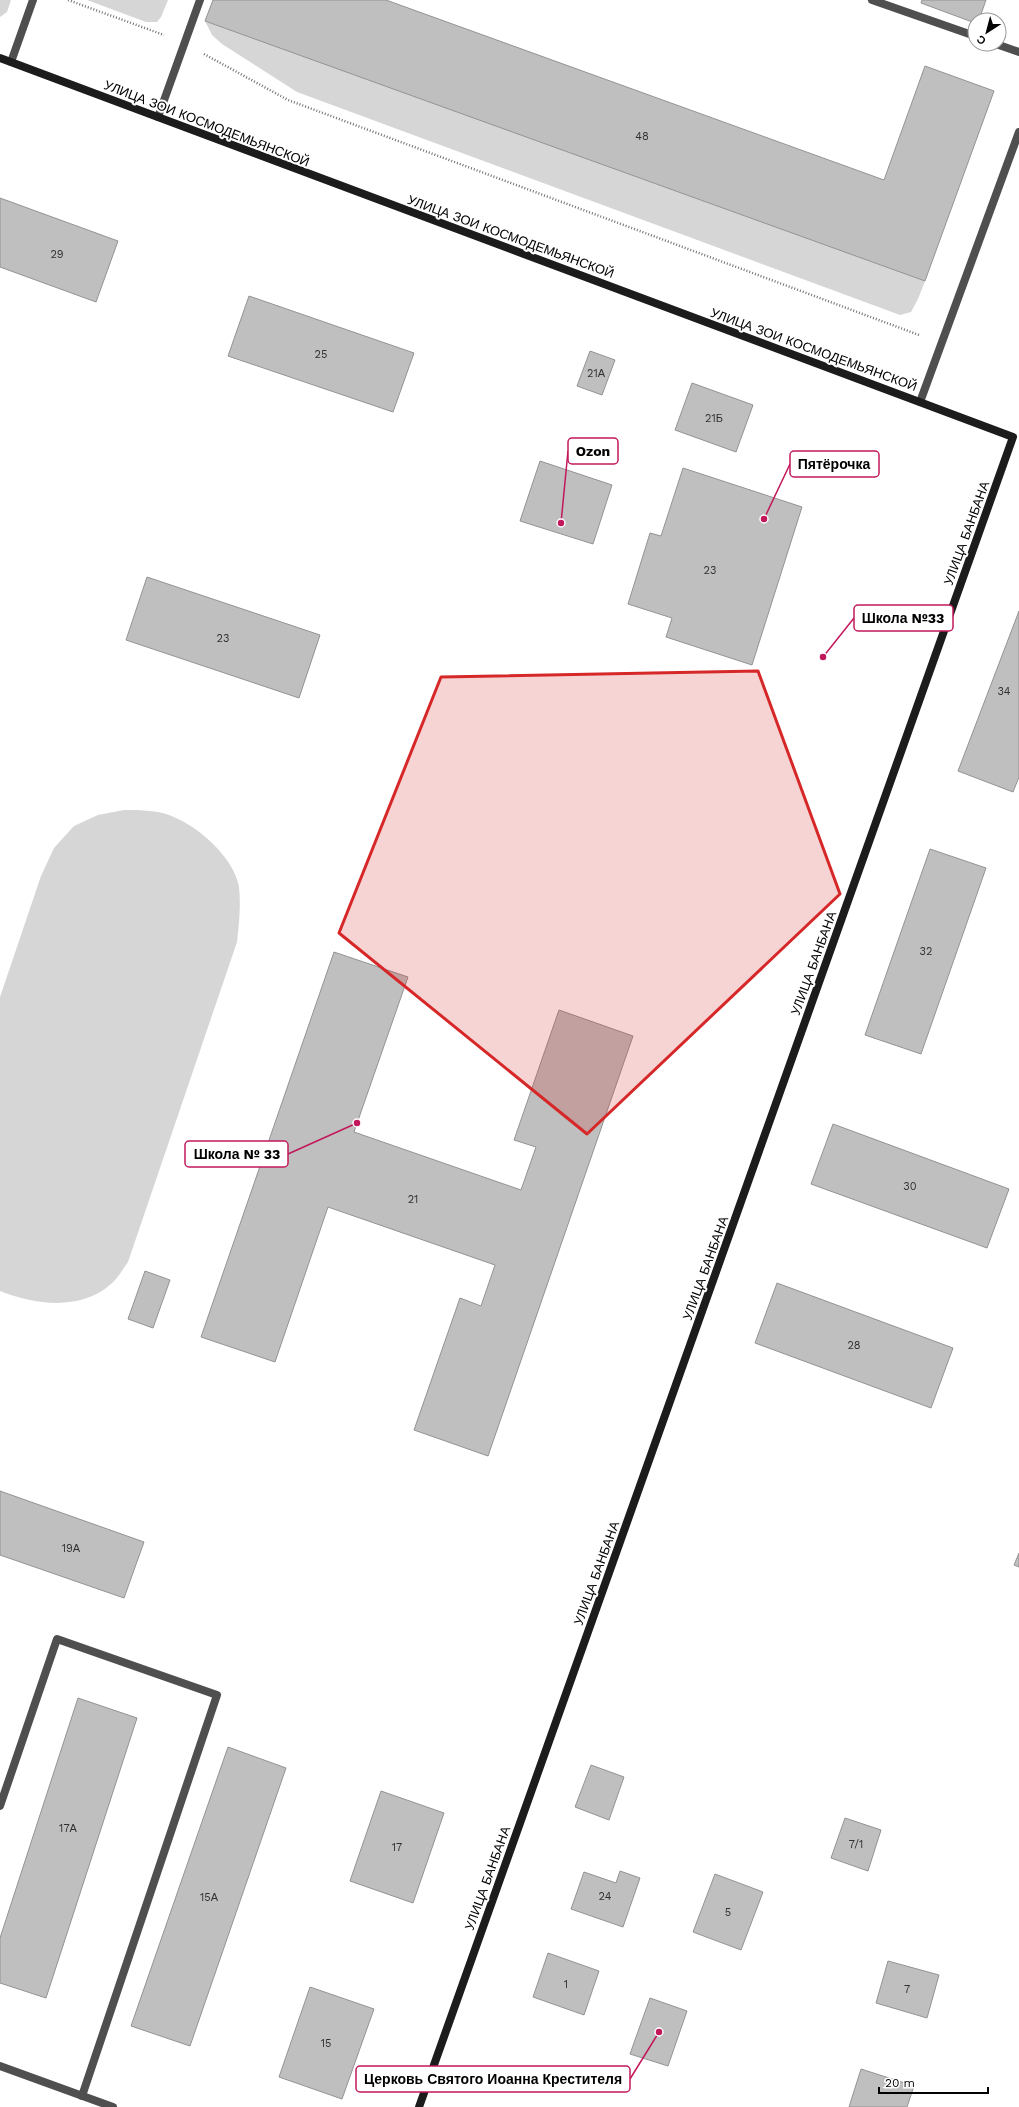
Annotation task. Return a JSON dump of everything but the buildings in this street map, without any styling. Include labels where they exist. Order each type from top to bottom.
[{"type":"street","name":"УЛИЦА ЗОИ КОСМОДЕМЬЯНСКОЙ","points":[[0,58],[1013,437]]},
{"type":"street","name":"УЛИЦА БАНБАНА","points":[[418,2107],[1013,437]]},
{"type":"lane","points":[[11,62],[32,0]]},
{"type":"lane","points":[[158,117],[200,0]]},
{"type":"lane","points":[[872,0],[967,33]]},
{"type":"lane","points":[[1007,48],[1019,52]]},
{"type":"lane","points":[[920,402],[1019,132]]},
{"type":"lane","points":[[0,1806],[58,1639],[217,1695],[82,2096]]},
{"type":"lane","points":[[0,2066],[113,2107]]},
{"type":"path","points":[[68,0],[184,43],[288,100],[941,344]]},
{"type":"highlighted area","points":[[758,671],[840,894],[587,1134],[339,933],[441,677]]},
{"type":"shaded area","points":[[0,0],[11,0],[7,12],[0,17]]},
{"type":"shaded area","points":[[87,0],[168,0],[161,17],[157,22],[146,22]]},
{"type":"shaded area","points":[[205,21],[925,281],[911,312],[900,315],[297,92],[222,44],[212,35]]},
{"type":"shaded area","points":[[124,810],[141,810],[169,815],[191,826],[202,834],[222,854],[230,864],[236,876],[239,887],[240,908],[237,942],[128,1262],[111,1284],[99,1293],[86,1298],[72,1302],[57,1303],[28,1300],[0,1291],[0,997],[41,876],[54,848],[74,826],[98,815]]},
{"type":"place","name":"Пятёрочка","points":[[764,519]]},
{"type":"place","name":"Ozon","points":[[561,523]]},
{"type":"place","name":"Школа №33","points":[[823,657]]},
{"type":"place","name":"Школа № 33","points":[[357,1123]]},
{"type":"place","name":"Церковь Святого Иоанна Крестителя","points":[[659,2032]]}]
